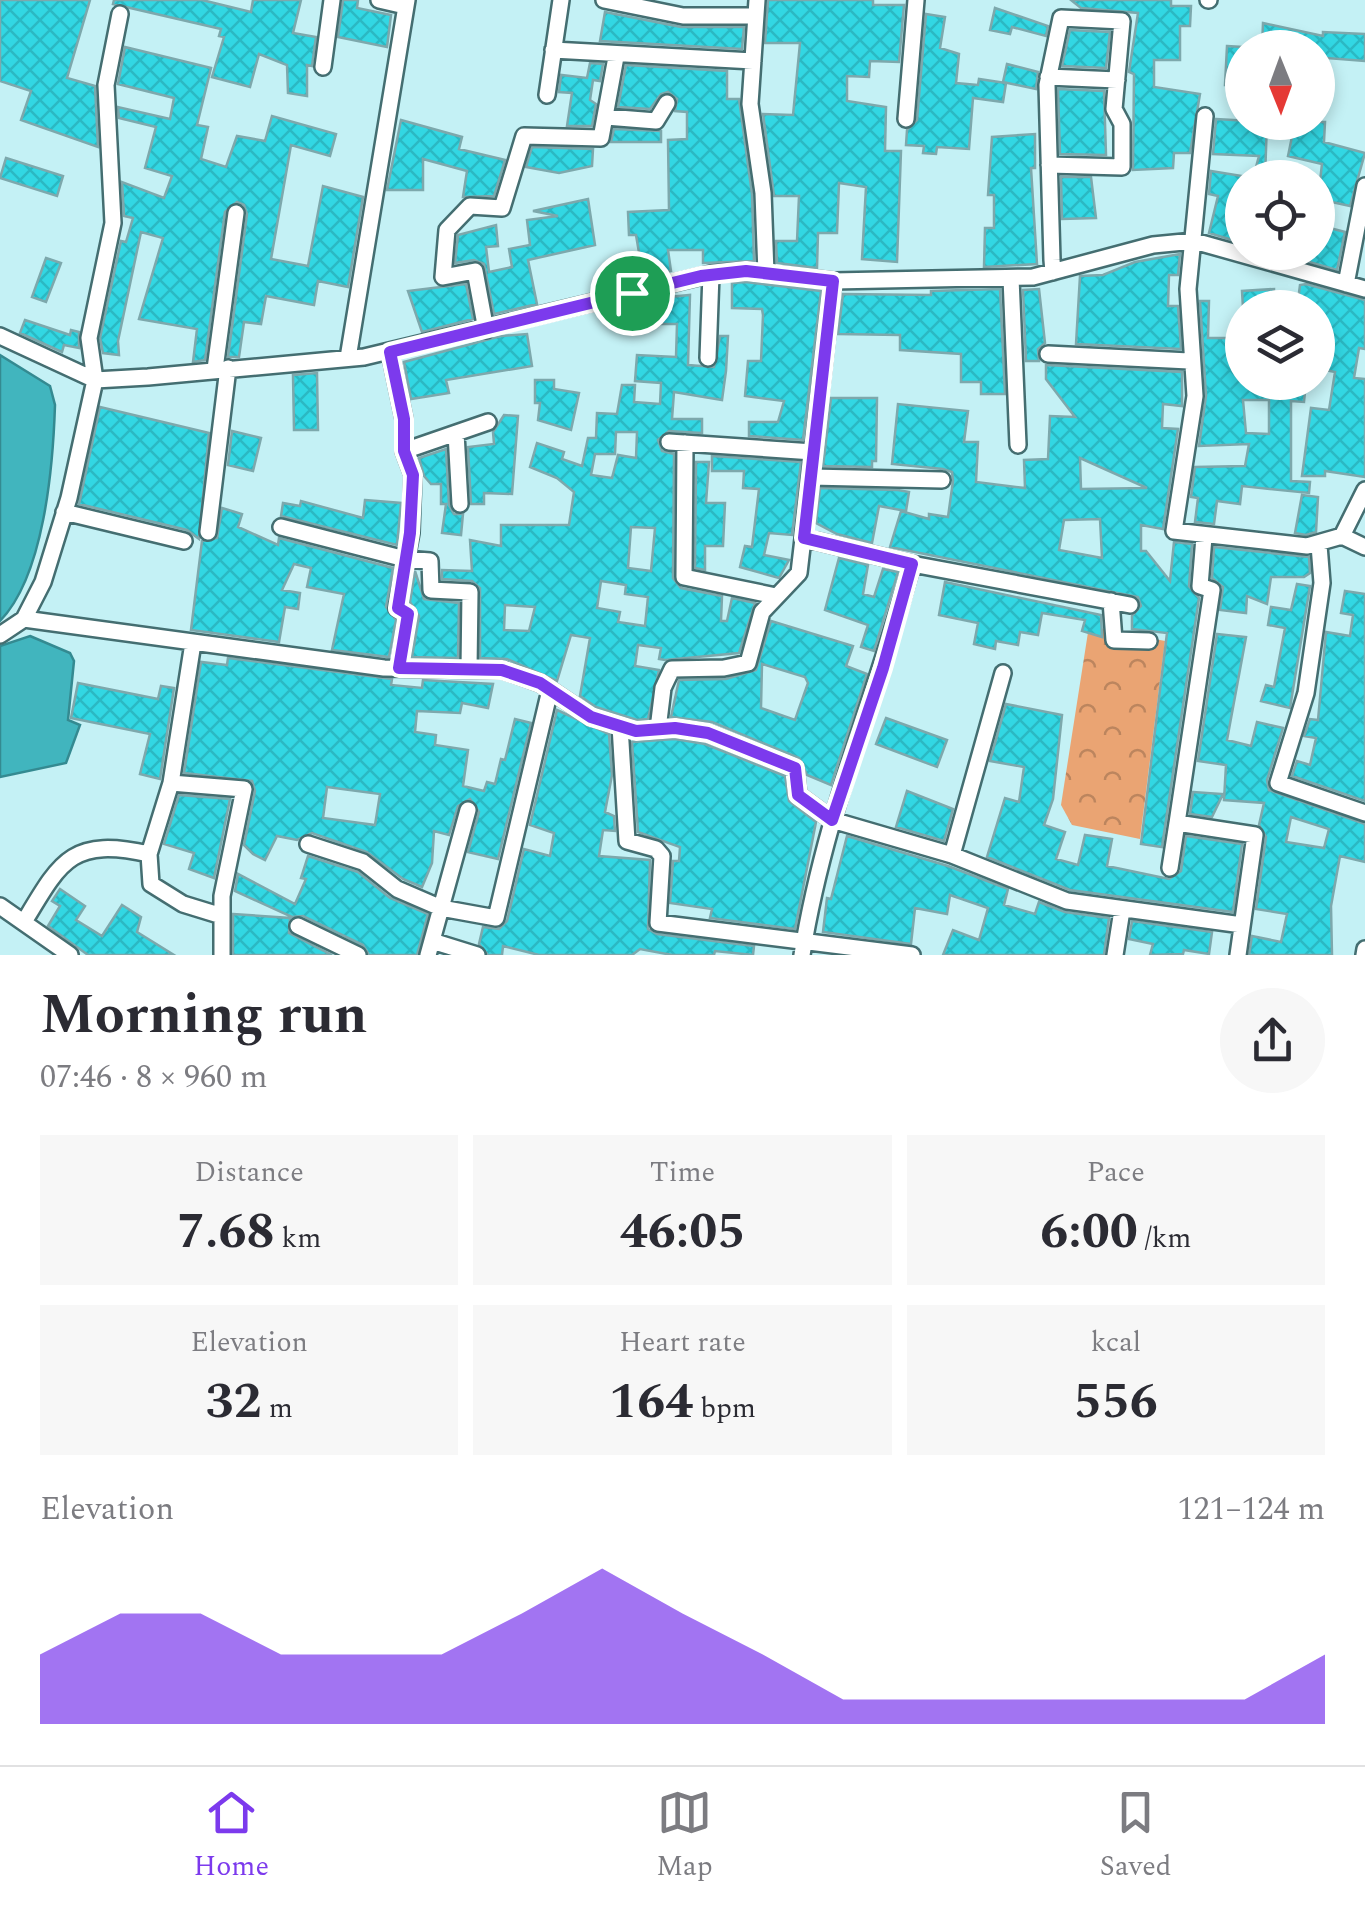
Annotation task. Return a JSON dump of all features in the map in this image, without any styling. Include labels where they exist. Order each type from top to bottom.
[{"type":"street","points":[[323,68],[332,0]]},
{"type":"street","points":[[348,358],[406,3],[379,0]]},
{"type":"street","points":[[546,95],[560,0]]},
{"type":"street","points":[[604,0],[684,16],[756,8],[750,104],[764,193],[766,272]]},
{"type":"street","points":[[906,119],[916,0]]},
{"type":"street","points":[[0,635],[24,619],[43,582],[96,380],[89,338],[112,223],[106,85],[120,14]]},
{"type":"street","points":[[1049,165],[1122,167],[1122,124],[1114,109],[1122,22],[1061,18],[1048,76],[1049,165],[1052,272]]},
{"type":"street","points":[[553,50],[616,57],[753,62]]},
{"type":"street","points":[[486,330],[474,271],[443,277],[447,230],[470,206],[502,208],[524,136],[601,138],[616,57]]},
{"type":"street","points":[[1048,76],[1116,80]]},
{"type":"street","points":[[606,116],[656,121],[666,103]]},
{"type":"street","points":[[1205,116],[1188,289],[1195,396],[1174,531],[1204,537],[1319,545],[1342,536],[1365,490]]},
{"type":"street","points":[[1346,284],[1365,186]]},
{"type":"street","points":[[208,532],[236,213]]},
{"type":"street","points":[[0,336],[96,380],[390,352],[711,274],[766,272],[833,281],[1011,278],[1052,272],[1154,245],[1194,241],[1365,289]]},
{"type":"street","points":[[708,358],[711,274]]},
{"type":"street","points":[[1011,278],[1018,445]]},
{"type":"street","points":[[658,729],[663,688],[672,670],[724,668],[748,662],[762,612],[799,573],[833,281]]},
{"type":"street","points":[[390,352],[404,419],[404,451],[413,475],[398,608],[408,614],[399,668]]},
{"type":"street","points":[[1048,354],[1190,361]]},
{"type":"street","points":[[404,451],[488,422]]},
{"type":"street","points":[[456,432],[460,504]]},
{"type":"street","points":[[776,596],[684,577],[677,443],[813,452]]},
{"type":"street","points":[[810,476],[942,480]]},
{"type":"street","points":[[64,512],[184,541]]},
{"type":"street","points":[[281,527],[405,559],[430,561],[430,590],[470,592],[469,669]]},
{"type":"street","points":[[1342,536],[1365,548]]},
{"type":"street","points":[[1170,868],[1212,590],[1200,583],[1204,537]]},
{"type":"street","points":[[804,538],[912,564],[1130,605]]},
{"type":"street","points":[[1319,545],[1322,583],[1306,692],[1278,784],[1365,812]]},
{"type":"street","points":[[803,949],[832,820],[883,668],[912,564]]},
{"type":"street","points":[[1110,601],[1114,640],[1148,641]]},
{"type":"street","points":[[24,619],[399,668],[502,670],[550,690],[591,717],[636,731],[708,733],[795,768],[798,795],[832,820],[952,855],[1044,893],[1122,910],[1242,925]]},
{"type":"street","points":[[193,643],[171,782],[149,854],[151,884],[183,904],[222,916]]},
{"type":"street","points":[[952,855],[1003,673]]},
{"type":"street","points":[[308,844],[363,862],[397,889],[441,908],[496,918],[550,690]]},
{"type":"street","points":[[620,726],[626,841],[656,849],[662,856],[658,924],[803,949],[912,955]]},
{"type":"street","points":[[171,782],[244,789],[222,896],[222,955]]},
{"type":"street","points":[[468,810],[430,948],[476,955]]},
{"type":"street","points":[[1177,823],[1256,835],[1238,955]]},
{"type":"street","points":[[24,922],[56,869],[74,854],[88,847],[107,847],[149,854]]},
{"type":"street","points":[[0,906],[70,955]]},
{"type":"street","points":[[1115,955],[1122,910]]},
{"type":"street","points":[[298,926],[358,955]]},
{"type":"green space","points":[[1089,626],[1165,641],[1140,839],[1072,825],[1061,805]]},
{"type":"water","points":[[0,355],[50,386],[55,405],[52,459],[36,549],[15,601],[0,621]]},
{"type":"water","points":[[30,636],[70,653],[74,661],[68,720],[80,725],[66,763],[0,777],[0,646]]},
{"type":"building","points":[[0,0],[90,0],[67,78],[95,86],[98,147],[21,120],[31,91],[0,81]]},
{"type":"building","points":[[114,0],[202,0],[251,12],[253,0],[301,0],[293,33],[316,37],[312,66],[307,65],[307,96],[288,93],[287,65],[259,54],[250,87],[212,77],[224,37],[219,36],[221,29],[113,4]]},
{"type":"building","points":[[343,0],[358,0],[357,8],[391,15],[387,47],[338,37]]},
{"type":"building","points":[[768,0],[873,0],[873,5],[904,5],[899,62],[870,61],[869,77],[847,76],[847,101],[886,107],[885,151],[901,151],[897,262],[862,259],[866,187],[839,183],[837,233],[818,233],[817,268],[777,263],[776,241],[797,241],[799,196],[774,196],[763,114],[793,115],[800,43],[765,43]]},
{"type":"building","points":[[1071,0],[1171,0],[1171,6],[1191,6],[1190,26],[1180,26],[1180,60],[1154,60],[1154,87],[1200,94],[1190,153],[1174,153],[1173,168],[1133,170],[1134,74],[1129,72],[1138,13],[1081,8]]},
{"type":"building","points":[[995,8],[1048,26],[1046,36],[1012,27],[1010,34],[990,30]]},
{"type":"building","points":[[605,12],[681,27],[744,27],[742,49],[600,41]]},
{"type":"building","points":[[926,14],[945,17],[940,48],[959,54],[956,83],[978,85],[979,79],[1006,83],[1003,102],[973,98],[969,149],[937,147],[936,154],[923,153],[924,146],[906,145],[907,130],[917,120]]},
{"type":"building","points":[[1263,23],[1295,30],[1263,30]]},
{"type":"building","points":[[1070,30],[1110,32],[1106,68],[1062,66]]},
{"type":"building","points":[[1335,33],[1365,34],[1365,61],[1335,59]]},
{"type":"building","points":[[125,47],[211,68],[197,125],[208,127],[201,159],[226,167],[237,136],[265,141],[272,116],[336,134],[330,156],[291,145],[271,259],[308,266],[323,186],[363,197],[348,287],[318,281],[314,305],[266,296],[261,324],[244,322],[239,357],[228,357],[247,214],[244,205],[237,202],[225,212],[205,360],[193,362],[197,329],[139,319],[163,238],[141,232],[118,341],[119,355],[103,353],[100,338],[121,241],[126,242],[133,218],[124,216],[122,182],[164,198],[172,176],[145,168],[156,127],[119,118],[118,107],[170,119],[174,98],[118,84]]},
{"type":"building","points":[[590,63],[603,64],[600,81],[593,80],[590,100],[596,104],[592,126],[567,126],[572,93],[559,92],[561,75],[587,78]]},
{"type":"building","points":[[1007,64],[1038,72],[1036,89],[1003,82]]},
{"type":"building","points":[[626,65],[727,71],[727,99],[739,99],[752,194],[754,261],[703,263],[703,250],[668,250],[671,271],[643,276],[636,235],[629,235],[628,212],[669,210],[668,140],[687,139],[687,112],[675,111],[677,99],[668,92],[661,94],[650,109],[618,107]]},
{"type":"building","points":[[1058,89],[1104,91],[1106,155],[1060,154]]},
{"type":"building","points":[[1216,119],[1225,120],[1225,140],[1266,140],[1266,160],[1258,160],[1259,156],[1213,154]]},
{"type":"building","points":[[401,120],[462,137],[459,149],[505,160],[494,196],[463,197],[467,171],[423,159],[423,190],[387,190]]},
{"type":"building","points":[[614,129],[661,131],[661,142],[611,142]]},
{"type":"building","points":[[1035,134],[1035,168],[1031,168],[1037,264],[984,267],[985,228],[994,228],[994,195],[988,195],[992,137]]},
{"type":"building","points":[[1291,140],[1324,140],[1365,153],[1350,206],[1335,203],[1335,160],[1288,156]]},
{"type":"building","points":[[532,147],[593,149],[592,166],[559,173],[526,167]]},
{"type":"building","points":[[6,158],[63,176],[57,196],[0,178]]},
{"type":"building","points":[[1211,171],[1225,173],[1225,238],[1209,233],[1218,196],[1209,194]]},
{"type":"building","points":[[1061,177],[1091,177],[1096,218],[1062,219]]},
{"type":"building","points":[[588,199],[595,245],[528,260],[537,304],[494,314],[484,264],[474,260],[455,263],[458,235],[496,225],[498,246],[486,247],[489,272],[512,267],[509,249],[530,245],[527,220],[558,216],[533,211]]},
{"type":"building","points":[[1335,229],[1345,232],[1335,269]]},
{"type":"building","points":[[1180,254],[1178,275],[1169,275],[1168,306],[1178,306],[1181,349],[1076,344],[1080,276],[1103,275],[1135,262]]},
{"type":"building","points":[[46,258],[61,263],[46,302],[32,297]]},
{"type":"building","points":[[732,283],[821,291],[803,440],[749,436],[749,422],[778,422],[784,401],[745,396],[748,361],[761,361],[763,315],[762,309],[732,308]]},
{"type":"building","points":[[466,284],[473,319],[422,332],[408,291]]},
{"type":"building","points":[[1306,284],[1328,290],[1299,290],[1300,285]]},
{"type":"building","points":[[1000,289],[1005,394],[981,394],[981,382],[961,382],[961,354],[900,350],[900,335],[838,334],[843,294],[931,295],[931,291]]},
{"type":"building","points":[[1039,289],[1045,343],[1038,349],[1039,361],[1026,361],[1023,290]]},
{"type":"building","points":[[1335,292],[1365,300],[1365,349],[1359,348],[1354,378],[1365,379],[1365,477],[1325,471],[1325,476],[1302,476],[1311,408],[1329,410],[1331,400],[1335,400]]},
{"type":"building","points":[[690,295],[688,365],[714,367],[720,336],[728,336],[722,400],[674,392],[672,419],[702,419],[702,433],[669,431],[658,440],[662,451],[674,454],[673,578],[681,588],[722,596],[721,621],[727,621],[732,598],[755,603],[739,653],[665,660],[659,659],[661,648],[638,645],[635,666],[659,670],[648,719],[637,720],[596,707],[580,696],[590,638],[571,635],[557,681],[507,659],[480,658],[480,588],[472,581],[442,579],[442,570],[472,571],[470,540],[501,546],[501,525],[569,525],[574,492],[557,478],[530,467],[537,443],[564,452],[562,459],[582,466],[588,438],[596,438],[597,413],[617,414],[622,385],[635,385],[634,402],[660,404],[661,383],[635,381],[637,355],[676,357],[677,324],[660,324],[659,298]],"holes":[[[616,432],[637,432],[636,458],[618,455],[612,478],[591,475],[595,454],[615,454]],[[631,527],[655,528],[651,571],[628,568]],[[601,581],[626,585],[625,594],[648,597],[645,626],[618,622],[620,612],[597,608]],[[505,605],[535,607],[529,631],[504,630]]]},
{"type":"building","points":[[1200,301],[1209,301],[1208,338],[1225,338],[1225,400],[1243,400],[1246,433],[1269,434],[1269,400],[1304,400],[1291,401],[1291,481],[1310,482],[1309,493],[1242,486],[1240,504],[1217,501],[1214,524],[1195,522],[1198,498],[1191,497],[1195,467],[1245,466],[1249,444],[1199,446],[1206,396]]},
{"type":"building","points":[[25,320],[70,335],[71,330],[79,332],[79,348],[64,345],[62,352],[20,333]]},
{"type":"building","points":[[527,334],[532,366],[446,380],[449,393],[411,399],[404,362],[501,336]]},
{"type":"building","points":[[1046,365],[1182,372],[1182,406],[1163,404],[1162,428],[1178,429],[1163,529],[1141,525],[1141,551],[1146,551],[1170,581],[1174,542],[1192,544],[1189,586],[1199,598],[1162,847],[1141,844],[1167,633],[1132,629],[1132,616],[1141,606],[1138,597],[890,547],[901,511],[929,519],[929,514],[948,517],[953,481],[952,472],[943,469],[892,464],[898,404],[968,411],[964,442],[978,442],[976,482],[1025,488],[1024,460],[1048,459],[1050,416],[1075,417],[1046,379]],"holes":[[[1080,458],[1147,488],[1081,489]],[[1100,519],[1102,558],[1059,550],[1064,520]]]},
{"type":"building","points":[[317,373],[318,430],[294,430],[293,375]]},
{"type":"building","points":[[535,380],[554,380],[554,389],[579,393],[571,430],[538,420],[540,403],[535,403]]},
{"type":"building","points":[[831,398],[877,398],[876,461],[872,461],[872,467],[823,466]]},
{"type":"building","points":[[100,407],[209,433],[199,539],[187,530],[79,504]]},
{"type":"building","points":[[504,415],[518,416],[512,494],[484,493],[484,504],[471,504],[468,447],[494,444],[493,432]]},
{"type":"building","points":[[232,431],[261,438],[253,471],[228,465]]},
{"type":"building","points":[[446,449],[449,505],[454,514],[463,514],[461,535],[442,533],[446,504],[441,504],[441,484],[431,484],[424,476],[419,458]]},
{"type":"building","points":[[712,456],[801,462],[792,535],[769,533],[764,555],[789,560],[779,578],[740,567],[745,546],[752,547],[759,489],[743,488],[744,471],[712,471]]},
{"type":"building","points":[[696,462],[709,462],[706,503],[725,503],[723,546],[705,546],[705,570],[695,568]]},
{"type":"building","points":[[820,488],[909,492],[906,511],[879,506],[872,543],[837,534],[816,523]]},
{"type":"building","points":[[1302,495],[1318,497],[1316,532],[1306,535],[1295,533]]},
{"type":"building","points":[[365,500],[401,503],[397,545],[281,516],[283,503],[300,506],[301,501],[363,518]]},
{"type":"building","points":[[222,508],[242,514],[238,527],[278,545],[279,538],[393,568],[386,607],[396,620],[389,657],[332,650],[344,594],[307,587],[311,568],[294,564],[282,590],[300,593],[298,609],[285,607],[279,642],[191,630],[202,541],[217,538]]},
{"type":"building","points":[[1214,547],[1309,557],[1310,573],[1304,577],[1271,577],[1267,604],[1247,596],[1246,613],[1220,610],[1223,587],[1212,578]]},
{"type":"building","points":[[839,558],[868,565],[863,594],[874,597],[883,569],[898,572],[874,651],[861,647],[868,625],[825,610]]},
{"type":"building","points":[[415,571],[424,599],[459,603],[458,658],[412,657],[419,616],[410,602]]},
{"type":"building","points":[[945,582],[1101,615],[1102,637],[1082,631],[1085,620],[1042,613],[1038,635],[1020,632],[1018,645],[996,641],[995,649],[974,644],[978,623],[939,615]]},
{"type":"building","points":[[1297,584],[1310,586],[1290,708],[1261,701],[1266,685],[1274,687],[1285,628],[1268,625],[1271,607],[1291,610]]},
{"type":"building","points":[[1345,591],[1365,594],[1365,801],[1292,776],[1297,761],[1310,765],[1316,738],[1304,736],[1310,719],[1318,720],[1326,632],[1350,636],[1353,615],[1341,613]]},
{"type":"building","points":[[771,621],[853,646],[846,666],[867,674],[831,785],[807,775],[799,758],[712,722],[671,717],[679,680],[726,679],[756,670]],"holes":[[[762,664],[805,677],[808,683],[795,720],[761,708]]]},
{"type":"building","points":[[1217,634],[1246,637],[1227,740],[1251,746],[1257,722],[1283,728],[1267,780],[1269,790],[1365,824],[1365,862],[1340,856],[1331,906],[1332,955],[1249,955],[1252,936],[1281,942],[1287,914],[1256,909],[1266,837],[1259,825],[1264,803],[1224,800],[1226,765],[1198,761]],"holes":[[[1291,817],[1329,829],[1324,848],[1286,842]]]},
{"type":"building","points":[[228,658],[392,679],[391,685],[422,688],[423,680],[493,684],[488,708],[462,703],[460,713],[417,711],[415,732],[436,735],[435,745],[468,750],[463,786],[484,791],[487,782],[495,784],[515,719],[531,723],[498,859],[468,852],[479,812],[470,799],[458,806],[449,835],[434,831],[432,863],[422,887],[403,879],[367,852],[312,833],[297,840],[277,836],[265,860],[253,854],[244,845],[255,791],[252,781],[184,773],[201,662],[227,665]],"holes":[[[327,787],[380,794],[375,825],[323,818]]]},
{"type":"building","points":[[78,683],[158,699],[161,686],[174,688],[160,779],[140,774],[150,734],[71,718]]},
{"type":"building","points":[[1006,704],[1062,715],[1053,799],[1044,825],[1065,832],[1056,859],[1078,865],[1085,835],[1112,839],[1107,866],[1169,879],[1181,871],[1186,836],[1242,844],[1233,912],[1070,890],[987,857],[1005,798],[1019,802],[1024,767],[990,761]]},
{"type":"building","points":[[557,710],[609,734],[612,775],[605,812],[614,816],[615,831],[603,830],[599,856],[650,860],[648,929],[657,934],[754,946],[753,955],[715,951],[714,955],[672,955],[640,949],[632,955],[539,955],[503,946],[502,955],[488,955],[479,944],[483,927],[499,929],[507,921],[524,849],[550,856],[554,833],[530,825]]},
{"type":"building","points":[[886,718],[947,740],[937,767],[876,744]]},
{"type":"building","points":[[675,739],[705,744],[785,776],[789,801],[816,822],[795,929],[710,918],[712,909],[670,903],[673,861],[679,861],[680,847],[638,832],[632,742]]},
{"type":"building","points":[[907,791],[953,809],[944,841],[896,827]]},
{"type":"building","points":[[1193,792],[1223,794],[1212,817],[1190,814]]},
{"type":"building","points":[[179,795],[230,799],[214,878],[189,869],[194,853],[164,844]]},
{"type":"building","points":[[847,836],[948,866],[1008,889],[1004,905],[1035,914],[1039,902],[1065,912],[1109,918],[1104,955],[943,955],[953,930],[979,940],[988,908],[950,895],[947,914],[915,908],[911,944],[823,932],[827,898],[831,899]]},
{"type":"building","points":[[308,856],[358,872],[390,898],[428,914],[417,955],[369,955],[363,945],[303,916],[292,917],[235,891],[238,874],[295,904],[306,879],[301,878]]},
{"type":"building","points":[[60,889],[85,906],[76,920],[102,936],[122,905],[141,917],[137,932],[174,955],[88,955],[48,926],[60,906],[52,901]]},
{"type":"building","points":[[233,914],[290,918],[289,933],[332,955],[233,955]]},
{"type":"building","points":[[1132,921],[1212,932],[1209,954],[1184,950],[1183,954],[1150,955],[1153,944],[1129,939]]},
{"type":"route","points":[[746,271],[833,281],[804,538],[912,564],[883,668],[832,820],[798,795],[795,768],[708,733],[675,728],[636,731],[591,717],[540,683],[502,670],[399,668],[408,614],[398,608],[410,533],[413,475],[404,451],[404,419],[390,352],[632,293],[711,274],[746,271]]}]
